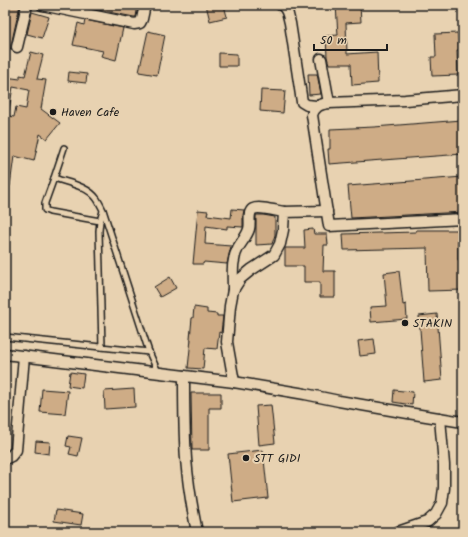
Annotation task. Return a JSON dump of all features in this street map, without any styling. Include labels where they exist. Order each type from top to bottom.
[{"type":"street","points":[[17,47],[27,5]]},
{"type":"street","points":[[42,5],[53,6],[134,24],[140,23],[145,5]]},
{"type":"street","points":[[281,5],[284,6],[287,11],[290,22],[302,102],[307,105],[316,106],[329,103],[405,100],[463,95]]},
{"type":"street","points":[[321,59],[329,103]]},
{"type":"street","points":[[316,106],[312,115],[329,226],[463,219]]},
{"type":"street","points":[[234,382],[227,342],[233,290],[232,267],[239,246],[249,231],[250,213],[252,209],[258,208],[284,212],[327,211]]},
{"type":"street","points":[[233,290],[240,279],[274,255],[280,244],[283,230],[284,212]]},
{"type":"street","points":[[5,354],[234,382],[463,422]]},
{"type":"street","points":[[5,459],[11,456],[16,450],[24,356]]},
{"type":"street","points":[[179,375],[186,461],[191,502],[197,532]]},
{"type":"street","points":[[398,532],[427,522],[436,514],[442,503],[444,488],[444,465],[440,418]]},
{"type":"lane","points":[[64,148],[45,203],[45,210],[100,221]]},
{"type":"lane","points":[[54,178],[90,191],[97,198],[103,210],[149,352],[160,373]]},
{"type":"lane","points":[[102,347],[99,231],[103,210]]},
{"type":"lane","points":[[5,337],[149,352]]},
{"type":"building","points":[[5,5],[20,5],[11,49],[5,48]]},
{"type":"building","points":[[88,5],[116,5],[122,7],[123,5],[138,5],[136,17],[134,17],[88,8]]},
{"type":"building","points":[[206,5],[224,5],[227,17],[210,21]]},
{"type":"building","points":[[336,5],[360,5],[361,22],[346,23],[347,54],[377,52],[378,83],[352,85],[351,64],[329,64],[327,57],[326,36],[338,35]]},
{"type":"building","points":[[32,12],[49,17],[42,38],[27,34]]},
{"type":"building","points":[[85,20],[123,28],[116,60],[101,56],[103,51],[73,45],[78,23],[84,25]]},
{"type":"building","points":[[148,31],[165,35],[157,75],[139,72]]},
{"type":"building","points":[[458,33],[458,75],[432,76],[431,57],[436,57],[435,34]]},
{"type":"building","points":[[31,52],[43,55],[37,79],[46,80],[41,109],[60,123],[47,139],[40,134],[34,161],[14,156],[10,186],[5,185],[5,115],[14,117],[16,107],[26,109],[29,90],[13,87],[9,110],[5,109],[5,77],[20,79],[20,75],[25,76]]},
{"type":"building","points":[[219,53],[237,54],[237,66],[219,66]]},
{"type":"building","points":[[69,72],[87,74],[86,83],[68,81]]},
{"type":"building","points":[[308,74],[317,74],[321,94],[309,95]]},
{"type":"building","points":[[261,90],[285,91],[283,113],[260,111]]},
{"type":"building","points":[[462,120],[463,154],[329,164],[328,149],[330,149],[330,129]]},
{"type":"building","points":[[463,177],[463,212],[351,218],[348,186]]},
{"type":"building","points":[[232,209],[244,210],[243,227],[227,226],[227,229],[206,226],[205,244],[231,246],[227,264],[204,262],[203,264],[193,264],[198,210],[208,211],[207,215],[231,218]]},
{"type":"building","points":[[256,215],[275,217],[275,235],[272,244],[256,245]]},
{"type":"building","points":[[313,229],[314,234],[327,234],[328,245],[324,245],[323,271],[335,271],[335,297],[320,297],[320,282],[304,282],[304,266],[285,266],[285,248],[305,248],[304,230]]},
{"type":"building","points":[[416,230],[458,230],[458,260],[463,260],[463,290],[428,291],[427,248],[344,250],[343,234],[416,232]]},
{"type":"building","points":[[399,271],[403,305],[406,304],[407,319],[371,322],[370,307],[387,306],[384,273]]},
{"type":"building","points":[[170,277],[176,288],[160,297],[154,287]]},
{"type":"building","points":[[194,307],[207,309],[207,313],[223,316],[217,349],[205,348],[203,369],[188,368]]},
{"type":"building","points":[[437,314],[442,380],[424,382],[419,316]]},
{"type":"building","points":[[374,339],[376,354],[360,356],[358,341]]},
{"type":"building","points":[[70,372],[84,374],[82,388],[68,386]]},
{"type":"building","points":[[42,389],[68,391],[65,414],[40,412]]},
{"type":"building","points":[[134,389],[135,407],[105,409],[104,391]]},
{"type":"building","points":[[394,390],[413,392],[412,405],[393,402]]},
{"type":"building","points":[[191,393],[221,393],[221,408],[209,408],[209,450],[192,450]]},
{"type":"building","points":[[271,405],[275,443],[259,445],[256,406]]},
{"type":"building","points":[[68,436],[82,438],[78,456],[69,454],[71,447],[66,446]]},
{"type":"building","points":[[36,441],[50,442],[49,454],[35,452]]},
{"type":"building","points":[[263,450],[268,498],[233,502],[228,454]]},
{"type":"building","points":[[56,510],[83,514],[81,525],[54,521]]},
{"type":"place","name":"Haven Cafe","points":[[53,112]]},
{"type":"place","name":"STAKIN","points":[[405,323]]},
{"type":"place","name":"STT GIDI","points":[[246,458]]}]
